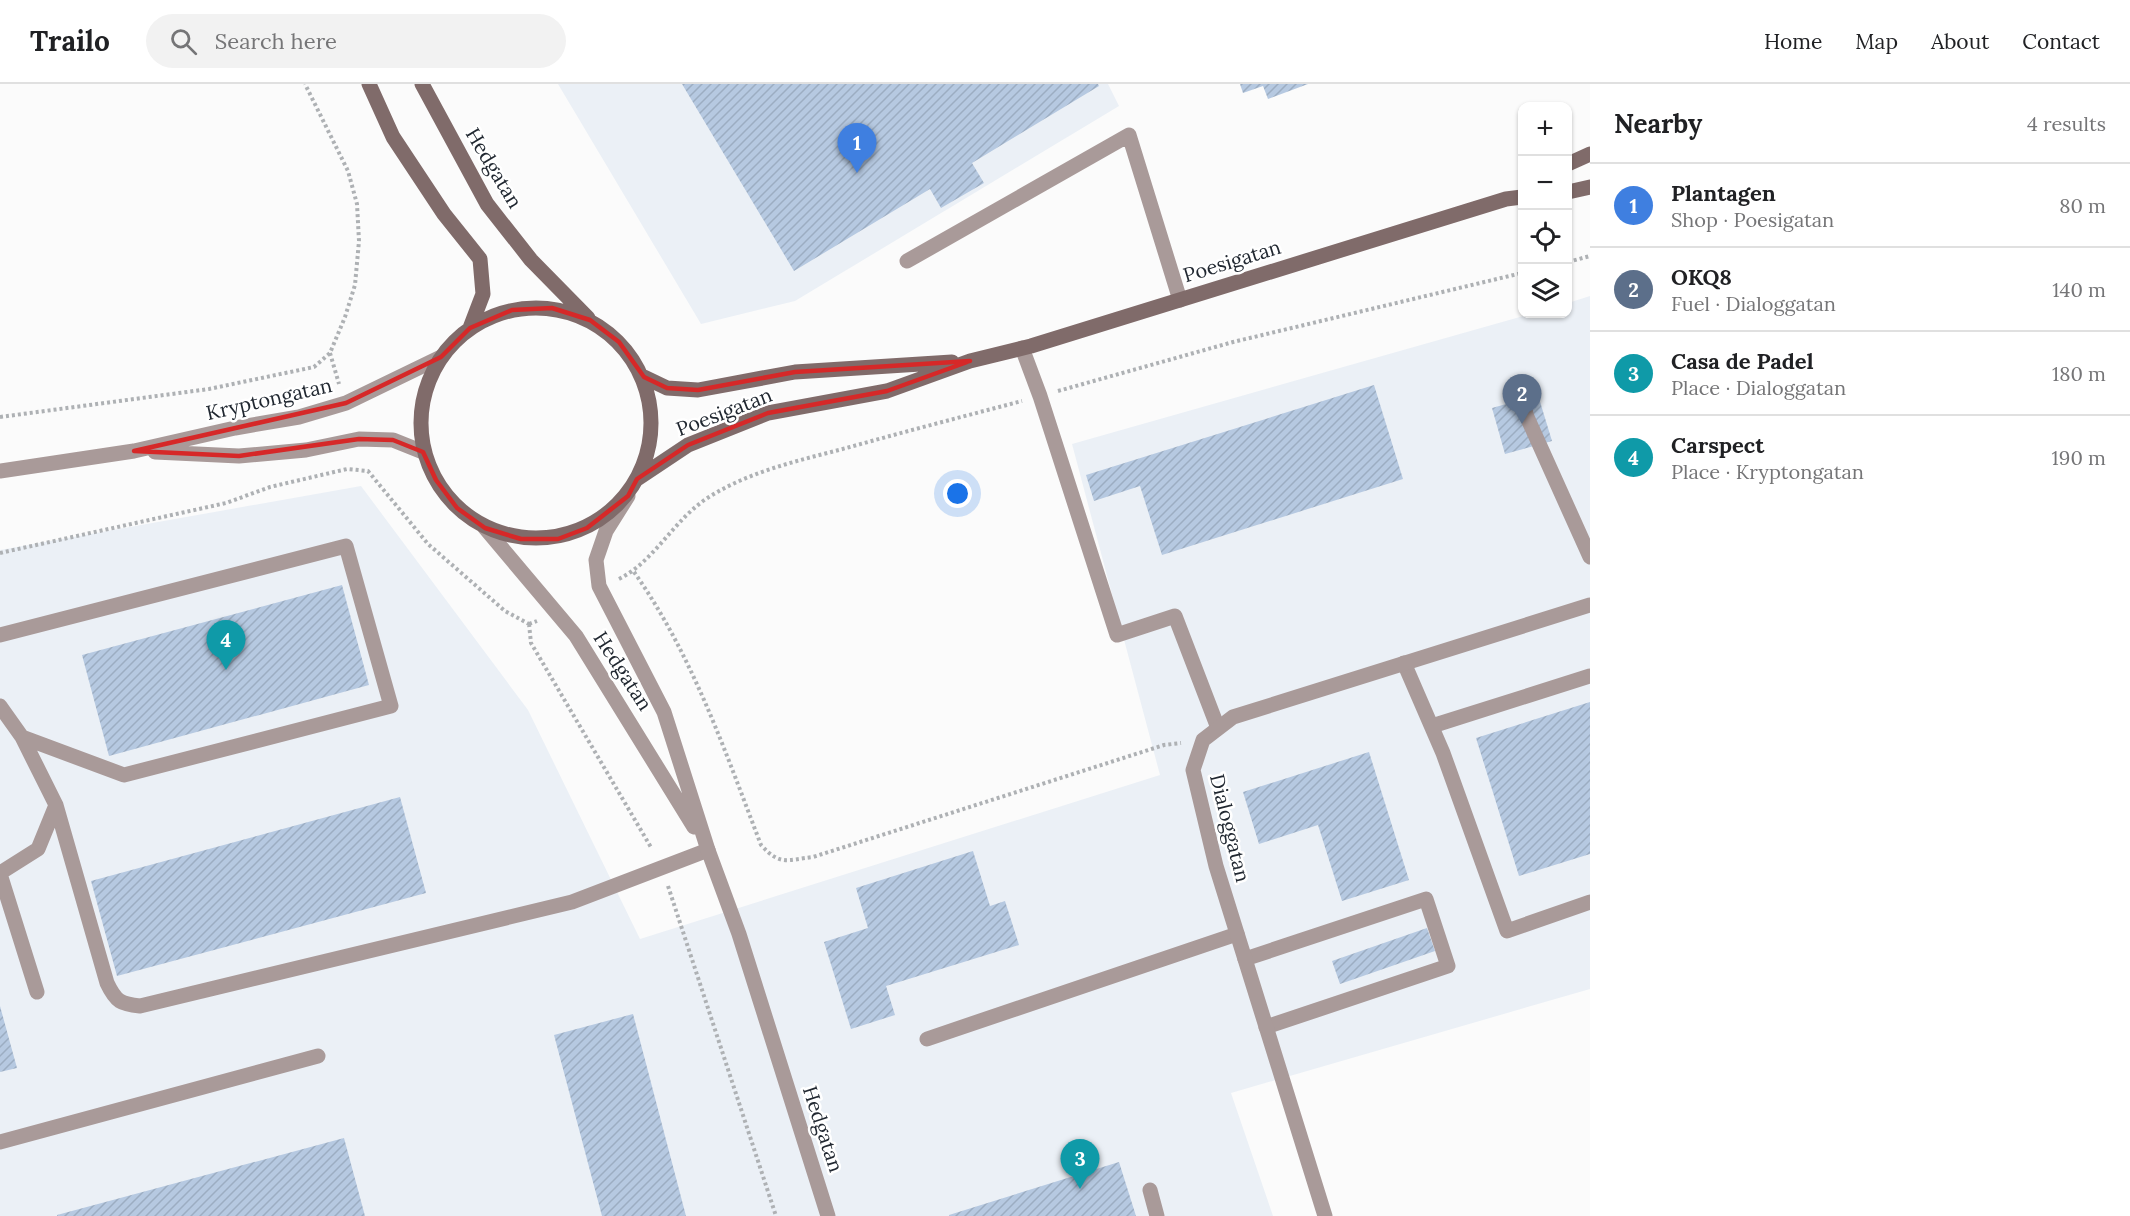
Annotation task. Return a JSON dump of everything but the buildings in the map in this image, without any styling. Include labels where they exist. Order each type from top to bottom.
[{"type":"main road","points":[[369,84],[393,137],[444,214],[480,259],[483,294],[470,328]]},
{"type":"main road","name":"Hedgatan","points":[[422,84],[486,204],[531,260],[590,320]]},
{"type":"main road","points":[[1572,162],[1590,154]]},
{"type":"main road","points":[[1572,191],[1590,188]]},
{"type":"main road","name":"Poesigatan","points":[[1506,199],[1518,191]]},
{"type":"main road","name":"Poesigatan","points":[[637,479],[688,445],[768,413],[887,391],[970,361],[1022,348],[1506,199],[1518,198]]},
{"type":"main road","points":[[552,308],[590,320],[619,342],[644,377],[652,423],[644,464],[637,479],[628,496],[587,528],[558,539],[521,539],[485,528],[457,508],[436,480],[423,452],[420,415],[427,383],[441,357],[470,328],[512,310],[552,308]]},
{"type":"main road","name":"Poesigatan","points":[[644,377],[667,388],[698,390],[795,372],[970,361]]},
{"type":"street","points":[[907,261],[1129,135],[1180,300]]},
{"type":"street","points":[[1022,348],[1040,396],[1117,635],[1175,616],[1218,728]]},
{"type":"street","name":"Kryptongatan","points":[[0,471],[134,451],[236,428],[299,417],[337,406],[441,357]]},
{"type":"street","points":[[1517,383],[1527,417],[1590,557]]},
{"type":"street","name":"Kryptongatan","points":[[134,451],[239,456],[306,450],[359,439],[393,440],[423,452]]},
{"type":"street","name":"Hedgatan","points":[[628,496],[606,531],[596,560],[599,586],[664,712],[708,850],[739,934],[828,1216]]},
{"type":"street","name":"Hedgatan","points":[[485,528],[576,636],[708,850]]},
{"type":"street","points":[[0,635],[346,546],[391,706],[124,775],[22,737]]},
{"type":"street","name":"Dialoggatan","points":[[1325,1216],[1216,866],[1193,771],[1203,740],[1233,717],[1590,605]]},
{"type":"street","points":[[1404,663],[1443,753],[1506,931],[1590,902]]},
{"type":"street","points":[[1432,726],[1590,676]]},
{"type":"street","points":[[0,706],[22,737],[56,805],[107,983],[113,996],[124,1005],[141,1006],[572,902],[708,850]]},
{"type":"street","points":[[37,992],[0,874],[38,849],[56,805]]},
{"type":"street","points":[[1245,959],[1426,898],[1448,966],[1266,1027]]},
{"type":"street","points":[[927,1039],[1237,934]]},
{"type":"street","points":[[0,1142],[318,1056]]},
{"type":"street","points":[[1150,1190],[1157,1216]]},
{"type":"path","points":[[0,417],[209,389],[314,367],[330,353],[355,285],[359,241],[357,204],[348,171],[305,84]]},
{"type":"path","points":[[1572,261],[1590,256]]},
{"type":"path","points":[[610,584],[634,572],[679,522],[707,498],[743,478],[796,461],[1233,342],[1518,274]]},
{"type":"path","points":[[330,353],[342,390]]},
{"type":"path","points":[[0,553],[226,503],[270,487],[347,469],[368,471],[428,544],[505,611],[530,624],[531,643],[647,839],[660,868],[677,911],[776,1216]]},
{"type":"path","points":[[634,572],[655,601],[700,687],[761,845],[772,857],[787,860],[813,857],[1164,745]]},
{"type":"highlighted area","points":[[552,308],[590,320],[619,342],[644,377],[667,388],[698,390],[795,372],[970,361],[887,391],[768,413],[688,445],[637,479],[628,496],[587,528],[558,539],[521,539],[485,528],[457,508],[436,480],[423,452],[393,440],[359,439],[239,456],[134,451],[346,403],[441,357],[470,328],[512,310]]},
{"type":"shaded area","points":[[558,84],[1108,84],[1119,106],[795,301],[701,324]]},
{"type":"shaded area","points":[[1590,296],[1590,989],[1231,1093],[1273,1216],[0,1216],[0,550],[361,486],[528,710],[640,939],[1160,775],[1072,444],[1518,317],[1572,318],[1572,302]]},
{"type":"place","name":"Plantagen","points":[[857,173]]},
{"type":"place","name":"OKQ8","points":[[1522,424]]},
{"type":"place","name":"Carspect","points":[[226,670]]},
{"type":"place","name":"Casa de Padel","points":[[1080,1189]]}]
